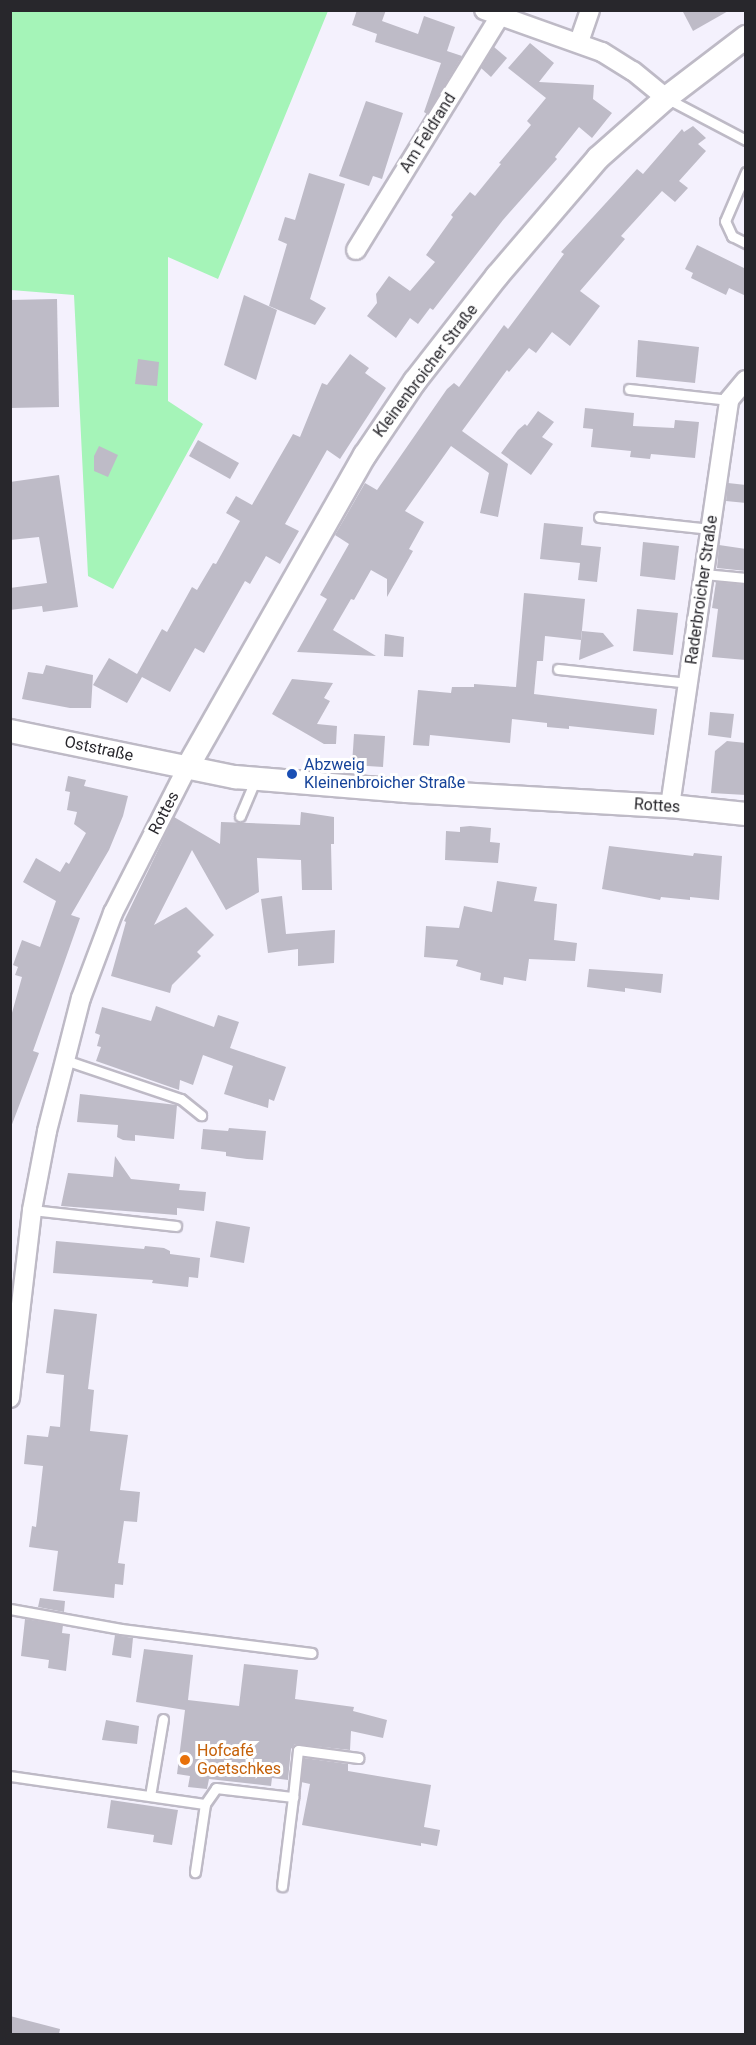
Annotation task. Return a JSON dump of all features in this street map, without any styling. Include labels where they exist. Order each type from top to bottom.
[{"type":"street","points":[[579,42],[590,10]]},
{"type":"street","name":"Am Feldrand","points":[[356,250],[492,13],[579,42],[622,63],[666,98]]},
{"type":"street","name":"Kleinenbroicher Straße","points":[[187,768],[365,455],[415,381],[560,200],[598,158],[666,98],[746,37]]},
{"type":"street","points":[[729,400],[746,380]]},
{"type":"street","name":"Raderbroicher Straße","points":[[670,806],[690,683],[729,400]]},
{"type":"street","name":"Oststraße","points":[[10,731],[187,768]]},
{"type":"street","name":"Rottes","points":[[10,1398],[12,1347],[32,1210],[81,998],[112,913],[187,768],[256,778],[406,790],[670,806],[746,814]]},
{"type":"lane","points":[[666,98],[746,140]]},
{"type":"lane","points":[[746,172],[727,210],[725,221],[732,236],[746,243]]},
{"type":"lane","points":[[629,389],[729,400]]},
{"type":"lane","points":[[599,517],[710,529]]},
{"type":"lane","points":[[704,574],[746,578]]},
{"type":"lane","points":[[558,669],[690,683]]},
{"type":"lane","points":[[240,816],[256,778]]},
{"type":"lane","points":[[65,1060],[181,1099],[201,1114]]},
{"type":"lane","points":[[32,1210],[176,1226]]},
{"type":"lane","points":[[10,1609],[121,1629],[311,1653]]},
{"type":"lane","points":[[150,1796],[163,1719]]},
{"type":"lane","points":[[282,1886],[298,1750],[358,1758]]},
{"type":"lane","points":[[10,1776],[205,1804]]},
{"type":"lane","points":[[195,1872],[205,1804],[216,1788],[293,1797]]},
{"type":"green space","points":[[10,11],[328,11],[218,279],[168,257],[168,401],[203,424],[113,589],[88,576],[74,295],[11,290]]},
{"type":"building","points":[[357,10],[386,10],[382,21],[418,34],[424,16],[455,27],[447,51],[462,56],[427,114],[424,112],[441,63],[375,42],[377,34],[352,25]]},
{"type":"building","points":[[682,10],[730,10],[693,31]]},
{"type":"building","points":[[530,43],[554,63],[539,82],[594,85],[593,99],[612,113],[592,138],[579,127],[555,157],[557,159],[503,220],[433,310],[430,308],[418,324],[410,318],[396,338],[367,316],[377,303],[376,294],[389,276],[410,291],[435,262],[426,255],[453,217],[451,215],[470,192],[475,196],[501,164],[499,163],[531,125],[527,121],[546,98],[508,68]]},
{"type":"building","points":[[494,47],[507,58],[491,77],[481,68]]},
{"type":"building","points":[[366,101],[403,113],[382,179],[373,176],[369,186],[339,176]]},
{"type":"building","points":[[693,126],[706,138],[698,144],[706,151],[679,181],[688,188],[675,202],[662,191],[621,236],[625,239],[580,291],[600,306],[570,346],[552,332],[536,353],[529,348],[509,372],[507,370],[462,431],[508,464],[498,517],[480,513],[489,473],[451,446],[405,511],[424,522],[409,549],[413,551],[387,597],[387,579],[371,570],[333,630],[376,656],[297,652],[327,599],[320,595],[349,544],[335,535],[365,483],[377,490],[447,389],[454,383],[459,387],[504,325],[508,329],[564,254],[561,252],[637,169],[643,174],[682,129],[684,132]]},
{"type":"building","points":[[309,173],[345,184],[310,299],[326,308],[315,325],[269,306],[287,244],[278,240],[285,217],[295,220]]},
{"type":"building","points":[[697,245],[746,269],[746,296],[729,288],[726,295],[691,278],[693,273],[685,269]]},
{"type":"building","points":[[244,295],[277,310],[256,380],[224,365]]},
{"type":"building","points":[[57,299],[59,407],[10,408],[10,300]]},
{"type":"building","points":[[638,340],[699,347],[695,383],[636,377]]},
{"type":"building","points":[[350,354],[369,368],[365,373],[386,388],[340,459],[327,450],[285,524],[299,531],[280,564],[266,556],[250,584],[245,581],[204,653],[195,648],[170,692],[142,677],[127,703],[93,685],[109,658],[137,674],[162,629],[167,632],[192,587],[197,590],[213,563],[216,564],[240,521],[226,513],[236,496],[252,505],[293,434],[300,437],[322,383],[327,385]]},
{"type":"building","points":[[138,359],[159,362],[157,386],[135,384]]},
{"type":"building","points":[[585,408],[634,413],[633,426],[674,428],[675,420],[699,422],[695,458],[651,454],[650,459],[630,457],[631,451],[591,447],[593,429],[583,428]]},
{"type":"building","points":[[538,411],[554,422],[542,437],[553,444],[531,475],[501,453],[518,430],[525,424],[527,426]]},
{"type":"building","points":[[198,440],[239,463],[230,479],[189,456]]},
{"type":"building","points":[[99,446],[118,455],[108,477],[94,471],[94,456]]},
{"type":"building","points":[[59,475],[78,607],[43,612],[42,606],[10,610],[10,588],[47,583],[39,537],[10,540],[10,482]]},
{"type":"building","points":[[728,483],[746,485],[746,503],[726,501]]},
{"type":"building","points":[[544,523],[583,527],[581,545],[601,547],[597,582],[578,580],[580,563],[540,559]]},
{"type":"building","points":[[643,542],[679,546],[675,580],[640,576]]},
{"type":"building","points":[[719,545],[746,549],[746,571],[717,568]]},
{"type":"building","points":[[716,582],[746,585],[746,660],[712,657],[718,609],[712,608]]},
{"type":"building","points":[[524,593],[585,599],[581,640],[545,636],[543,661],[537,661],[534,694],[657,709],[654,735],[569,726],[569,729],[547,727],[547,723],[512,719],[510,743],[430,735],[429,746],[413,745],[418,690],[451,693],[452,687],[474,687],[474,684],[516,687]]},
{"type":"building","points":[[637,609],[678,613],[673,655],[633,651]]},
{"type":"building","points":[[582,631],[603,633],[614,646],[579,660]]},
{"type":"building","points":[[385,634],[404,637],[403,657],[384,656]]},
{"type":"building","points":[[46,665],[93,675],[91,708],[70,708],[22,699],[28,672],[43,674]]},
{"type":"building","points":[[292,679],[333,683],[324,698],[330,701],[317,724],[337,726],[336,744],[324,744],[272,714]]},
{"type":"building","points":[[710,712],[734,714],[731,738],[708,735]]},
{"type":"building","points":[[354,734],[385,736],[383,767],[352,765]]},
{"type":"building","points":[[727,741],[746,743],[746,795],[711,793],[715,751]]},
{"type":"building","points":[[68,776],[86,780],[84,786],[128,796],[123,816],[109,850],[71,915],[80,918],[33,1051],[39,1053],[11,1127],[10,1020],[22,977],[15,975],[18,967],[13,965],[22,940],[40,947],[56,901],[23,882],[36,858],[60,872],[66,862],[69,864],[86,833],[74,824],[77,812],[67,810],[70,792],[65,791]]},
{"type":"building","points":[[301,812],[334,817],[334,844],[331,844],[332,890],[302,890],[301,860],[257,858],[259,892],[226,910],[192,850],[154,925],[186,907],[214,935],[197,952],[201,956],[172,985],[170,993],[111,976],[126,922],[124,921],[174,817],[220,844],[221,822],[300,825]]},
{"type":"building","points":[[460,827],[491,828],[490,842],[500,843],[498,863],[445,860],[446,831],[460,832]]},
{"type":"building","points":[[609,846],[693,856],[694,853],[722,856],[719,900],[661,897],[660,900],[602,889]]},
{"type":"building","points":[[497,881],[537,887],[534,901],[557,904],[554,940],[577,943],[575,961],[529,959],[526,981],[504,977],[503,985],[480,980],[481,973],[456,966],[458,960],[424,957],[426,926],[459,928],[464,906],[492,912]]},
{"type":"building","points":[[282,896],[286,934],[335,930],[334,963],[298,966],[298,949],[268,953],[261,899]]},
{"type":"building","points":[[589,969],[663,974],[661,993],[625,988],[625,992],[587,987]]},
{"type":"building","points":[[156,1006],[214,1027],[218,1015],[239,1022],[230,1048],[286,1067],[274,1101],[269,1099],[268,1108],[224,1094],[233,1066],[203,1055],[193,1085],[180,1080],[179,1090],[96,1061],[101,1047],[97,1046],[100,1035],[95,1033],[102,1007],[151,1021]]},
{"type":"building","points":[[80,1094],[177,1105],[174,1139],[135,1135],[135,1141],[123,1140],[117,1137],[118,1125],[77,1122]]},
{"type":"building","points":[[229,1128],[266,1131],[263,1160],[226,1156],[226,1152],[201,1149],[203,1129],[228,1131]]},
{"type":"building","points":[[115,1156],[131,1179],[180,1184],[179,1190],[206,1192],[204,1211],[177,1208],[177,1215],[61,1206],[68,1173],[113,1177]]},
{"type":"building","points":[[216,1221],[250,1227],[244,1263],[210,1257]]},
{"type":"building","points":[[56,1241],[144,1249],[145,1246],[164,1248],[170,1251],[170,1254],[200,1258],[198,1278],[189,1277],[188,1287],[152,1283],[153,1280],[53,1273]]},
{"type":"building","points":[[54,1309],[97,1314],[88,1389],[94,1390],[90,1431],[128,1435],[120,1490],[140,1492],[137,1522],[124,1521],[118,1563],[125,1564],[123,1585],[115,1584],[114,1598],[53,1591],[58,1551],[29,1547],[32,1526],[36,1527],[43,1466],[24,1464],[27,1435],[48,1437],[50,1426],[60,1427],[64,1375],[46,1373]]},
{"type":"building","points":[[40,1598],[65,1601],[64,1612],[38,1607]]},
{"type":"building","points":[[25,1619],[63,1625],[62,1633],[70,1634],[66,1671],[48,1668],[49,1660],[21,1656]]},
{"type":"building","points":[[115,1635],[133,1638],[131,1658],[112,1655]]},
{"type":"building","points":[[144,1649],[193,1655],[188,1700],[239,1706],[244,1664],[298,1670],[295,1699],[354,1707],[353,1711],[387,1720],[383,1738],[351,1731],[350,1750],[295,1744],[291,1749],[288,1780],[272,1778],[271,1786],[209,1779],[207,1789],[188,1787],[190,1776],[177,1774],[185,1710],[136,1702]]},
{"type":"building","points":[[106,1720],[139,1726],[137,1744],[102,1740]]},
{"type":"building","points":[[304,1758],[348,1764],[348,1771],[431,1785],[424,1827],[440,1830],[437,1846],[421,1843],[421,1846],[302,1825],[310,1784],[301,1782]]},
{"type":"building","points":[[111,1800],[178,1810],[172,1845],[153,1842],[154,1835],[107,1828]]},
{"type":"building","points":[[10,2016],[60,2029],[59,2034],[10,2034]]},
{"type":"place","name":"Abzweig Kleinenbroicher Straße","points":[[292,774]]},
{"type":"place","name":"Hofcafé Goetschkes","points":[[185,1760]]}]
